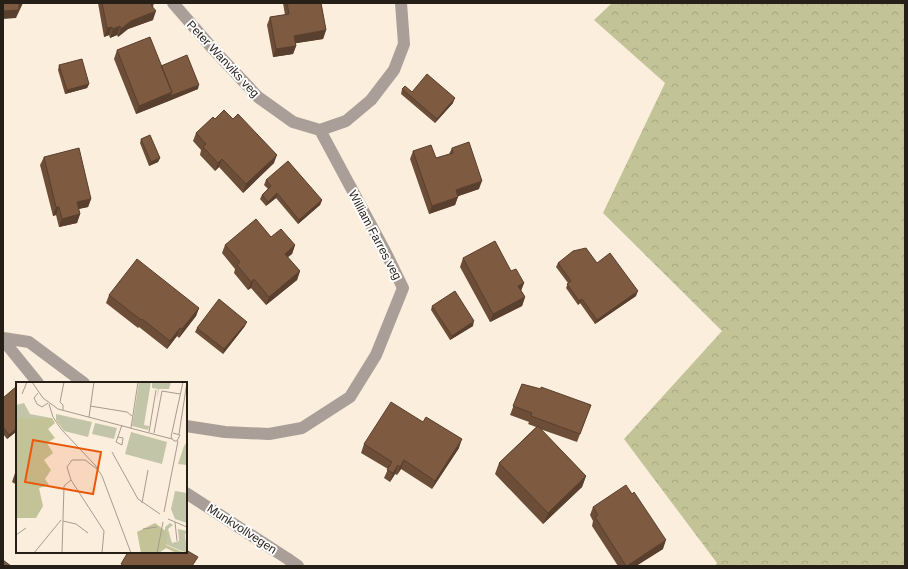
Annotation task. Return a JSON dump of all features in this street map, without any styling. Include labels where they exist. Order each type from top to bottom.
[{"type":"street","name":"Peter Wanviks veg","points":[[173,3],[212,49],[258,97],[293,122],[320,130]]},
{"type":"street","points":[[320,130],[346,121],[371,100],[394,70],[404,44],[401,3]]},
{"type":"street","name":"William Farres veg","points":[[187,426],[225,432],[269,434],[302,428],[350,397],[376,355],[403,288],[386,253],[320,130]]},
{"type":"street","points":[[3,339],[37,382]]},
{"type":"street","points":[[3,339],[29,342],[83,382]]},
{"type":"street","name":"Munkvollvegen","points":[[187,494],[293,563]]},
{"type":"green space","points":[[612,3],[905,3],[905,566],[715,566],[717,563],[624,439],[722,331],[603,213],[665,83],[594,20]]},
{"type":"building","points":[[3,3],[19,3],[19,10],[3,11]]},
{"type":"building","points":[[102,3],[153,3],[151,5],[156,11],[131,21],[121,29],[120,26],[113,29],[112,27],[107,28]]},
{"type":"building","points":[[287,3],[321,3],[326,30],[294,36],[296,46],[276,49],[270,17],[289,14]]},
{"type":"building","points":[[150,37],[172,92],[139,106],[117,50]]},
{"type":"building","points":[[187,55],[199,85],[170,96],[172,92],[161,66]]},
{"type":"building","points":[[82,59],[89,84],[67,90],[59,65]]},
{"type":"building","points":[[427,74],[455,98],[437,119],[402,89],[405,86],[412,92]]},
{"type":"building","points":[[224,110],[233,119],[238,114],[277,155],[246,184],[222,159],[218,163],[203,147],[206,144],[196,133],[213,117],[215,119]]},
{"type":"building","points":[[150,135],[160,158],[151,162],[141,139]]},
{"type":"building","points":[[469,142],[482,181],[456,190],[458,197],[432,206],[413,151],[431,145],[436,158],[453,153],[452,148]]},
{"type":"building","points":[[79,148],[91,199],[77,202],[80,214],[62,219],[59,207],[56,207],[44,157]]},
{"type":"building","points":[[288,161],[322,200],[299,220],[277,193],[268,202],[262,195],[271,186],[266,180]]},
{"type":"building","points":[[256,219],[271,237],[281,229],[295,245],[285,254],[300,271],[269,297],[254,279],[251,282],[237,265],[240,262],[225,245]]},
{"type":"building","points":[[495,241],[511,271],[516,269],[524,283],[518,286],[525,297],[493,314],[463,258]]},
{"type":"building","points":[[586,248],[597,263],[610,253],[638,291],[597,320],[582,299],[579,301],[567,284],[571,281],[558,263],[573,251]]},
{"type":"building","points":[[137,259],[199,308],[170,341],[109,295]]},
{"type":"building","points":[[455,291],[474,321],[452,336],[432,306]]},
{"type":"building","points":[[219,299],[247,322],[224,349],[197,328]]},
{"type":"building","points":[[522,384],[541,389],[541,387],[591,405],[580,434],[531,416],[532,413],[513,406]]},
{"type":"building","points":[[16,387],[16,429],[9,435],[3,427],[3,398]]},
{"type":"building","points":[[391,402],[423,422],[426,417],[462,439],[435,481],[404,460],[400,467],[398,465],[393,473],[387,470],[392,462],[364,444]]},
{"type":"building","points":[[538,426],[586,476],[548,513],[499,463]]},
{"type":"building","points":[[626,485],[632,494],[634,492],[666,540],[627,566],[595,517],[598,515],[593,507]]},
{"type":"building","points":[[187,551],[198,557],[192,566],[124,566],[121,564],[127,553],[187,553]]},
{"type":"building","points":[[3,560],[11,566],[3,566]]}]
